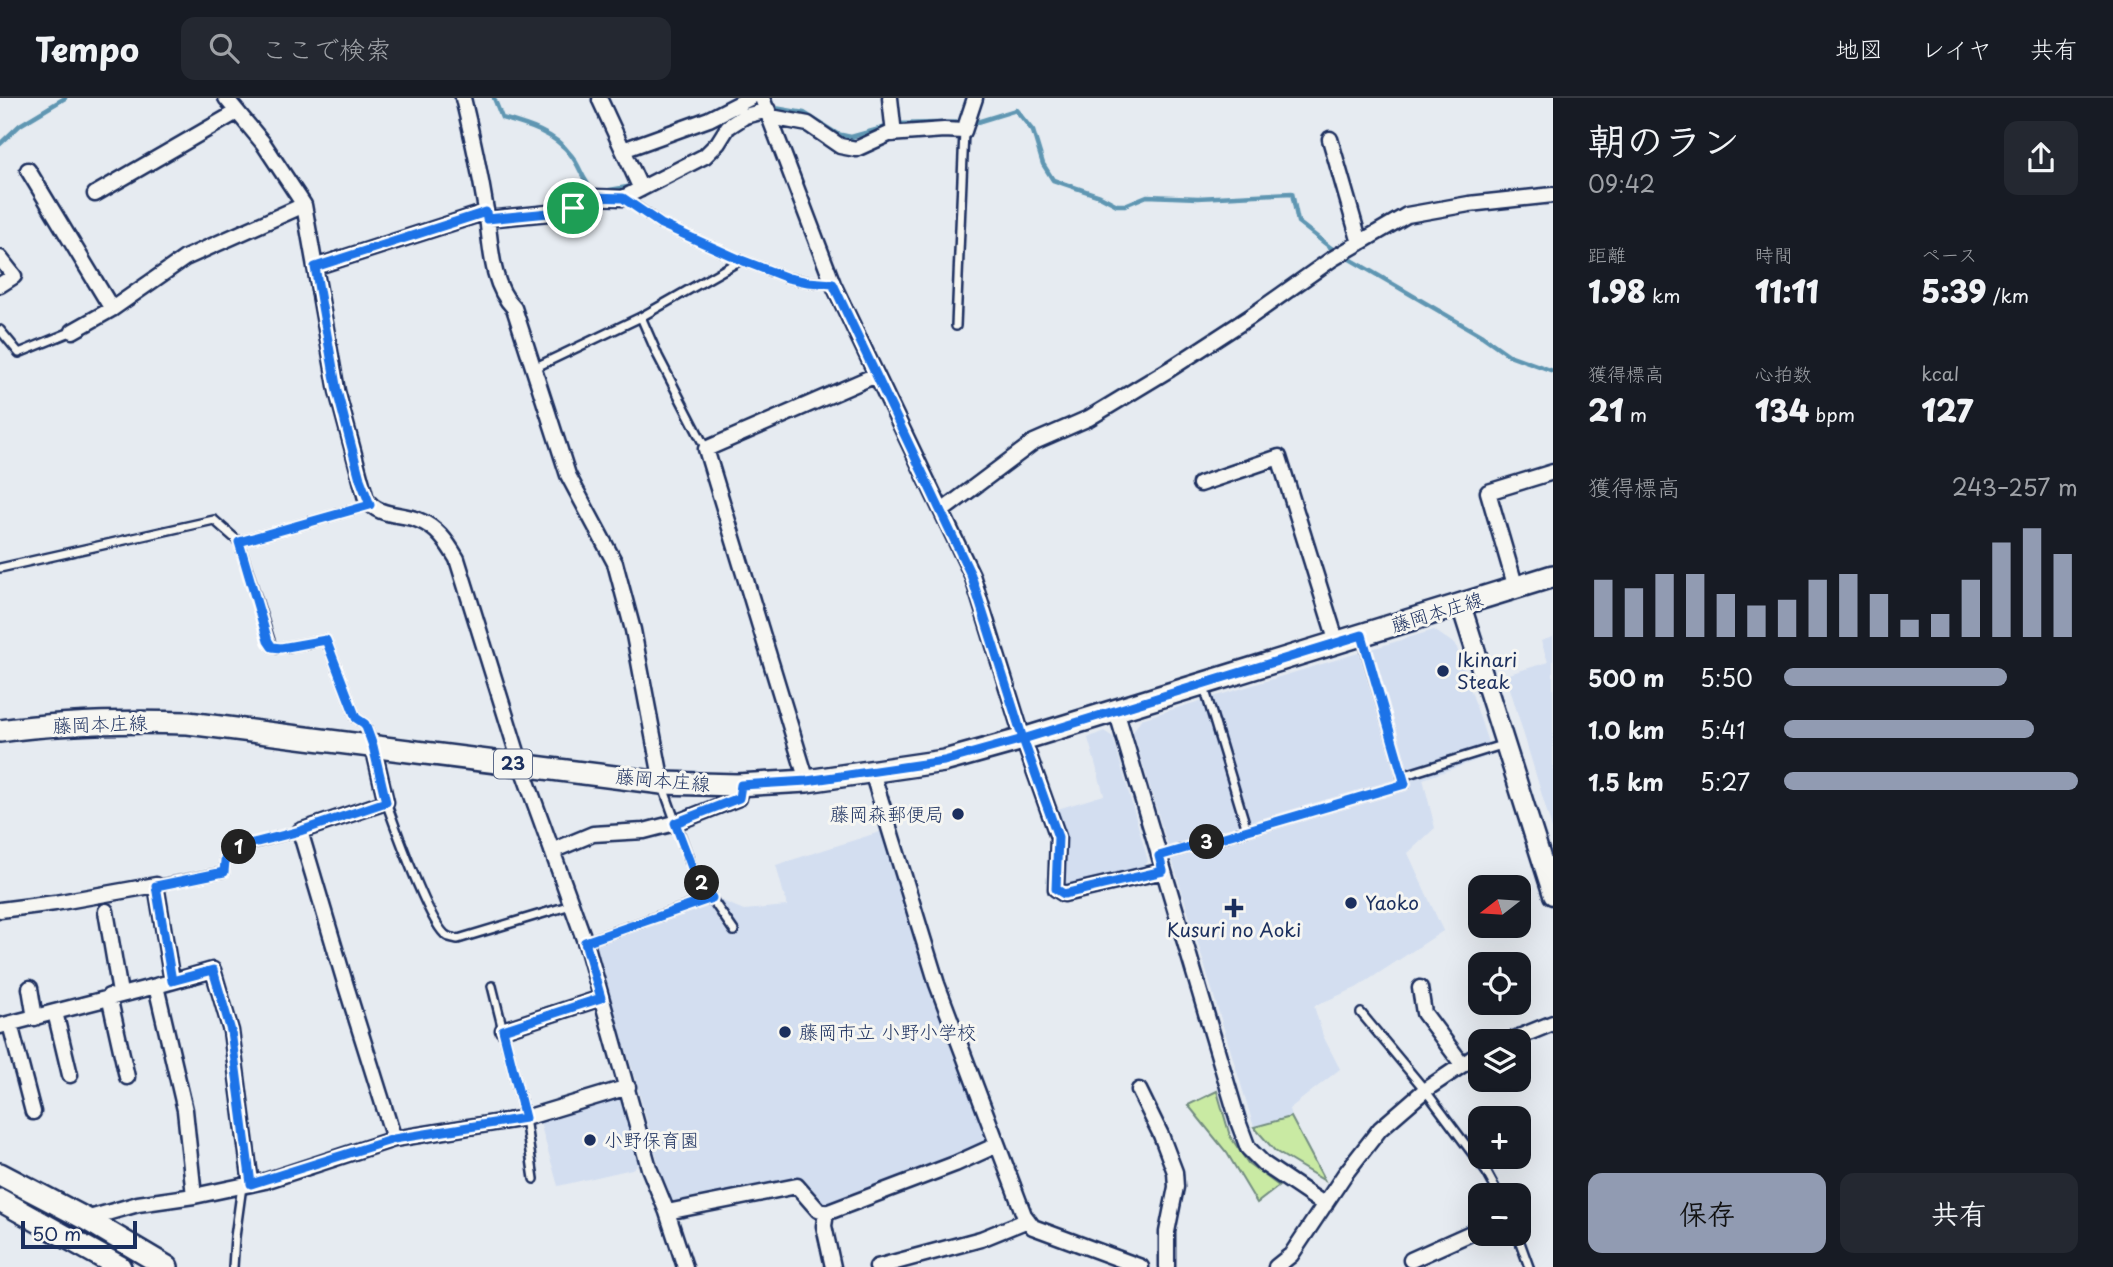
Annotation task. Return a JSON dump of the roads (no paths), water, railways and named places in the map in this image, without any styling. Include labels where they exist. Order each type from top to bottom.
[{"type":"main road","name":"藤岡本庄線","points":[[0,731],[109,721],[188,723],[662,783],[741,785],[807,781],[944,761],[1553,576]]},
{"type":"main road","points":[[0,1174],[86,1219],[167,1267]]},
{"type":"main road","points":[[0,1200],[120,1267]]},
{"type":"street","points":[[226,98],[263,143],[304,205],[337,391],[360,479],[370,505],[378,511],[418,520],[431,527],[446,540],[457,559],[521,765],[585,942],[649,1168],[685,1267]]},
{"type":"street","points":[[463,98],[492,256],[504,298],[514,307],[568,475],[615,563],[633,630],[662,783]]},
{"type":"street","points":[[623,150],[709,119],[750,98]]},
{"type":"street","points":[[890,98],[894,134]]},
{"type":"street","points":[[315,267],[486,215],[559,212],[593,197],[623,198],[705,156],[718,144],[728,127],[744,116],[767,108],[808,124],[840,146],[856,149],[894,134],[964,131],[975,98]]},
{"type":"street","points":[[600,100],[641,188]]},
{"type":"street","points":[[767,108],[833,284],[971,575],[1023,739],[1058,837],[1056,889],[1064,894],[1161,863]]},
{"type":"street","points":[[94,194],[237,112]]},
{"type":"street","points":[[1330,139],[1360,243]]},
{"type":"street","points":[[28,170],[112,309]]},
{"type":"street","points":[[942,510],[1034,442],[1089,418],[1170,369],[1332,259],[1407,215],[1469,204],[1553,195]]},
{"type":"street","points":[[73,331],[112,309],[185,258],[304,205]]},
{"type":"street","points":[[0,258],[14,276],[0,285]]},
{"type":"street","points":[[807,781],[706,449],[876,375]]},
{"type":"street","points":[[1200,484],[1279,457],[1337,643]]},
{"type":"street","points":[[1516,588],[1488,492],[1553,472]]},
{"type":"street","points":[[1461,605],[1553,895]]},
{"type":"street","points":[[1116,710],[1248,1148],[1264,1164],[1325,1205]]},
{"type":"street","points":[[373,746],[386,802],[300,831],[394,1139]]},
{"type":"street","points":[[872,772],[937,984],[1028,1220],[1033,1227],[1141,1267]]},
{"type":"street","points":[[552,851],[593,834],[644,831],[675,823],[739,798],[741,785]]},
{"type":"street","points":[[0,910],[156,886],[172,981]]},
{"type":"street","points":[[106,911],[127,1077]]},
{"type":"street","points":[[33,1112],[5,1025],[213,970],[231,1031],[247,1185]]},
{"type":"street","points":[[156,986],[185,1110],[194,1196]]},
{"type":"street","points":[[30,988],[35,1018]]},
{"type":"street","points":[[1420,988],[1424,1013],[1462,1064]]},
{"type":"street","points":[[503,1030],[601,998]]},
{"type":"street","points":[[55,1012],[70,1075]]},
{"type":"street","points":[[1531,1032],[1553,1024]]},
{"type":"street","points":[[1276,1267],[1291,1255],[1380,1129],[1425,1090],[1468,1060]]},
{"type":"street","points":[[86,1219],[138,1205],[247,1185],[394,1139],[525,1118],[628,1087]]},
{"type":"street","points":[[1139,1090],[1175,1172],[1176,1187],[1167,1232],[1167,1267]]},
{"type":"street","points":[[667,1212],[797,1186],[818,1210],[826,1213],[955,1164],[997,1145]]},
{"type":"street","points":[[826,1213],[824,1226],[833,1267]]},
{"type":"street","points":[[877,1267],[981,1239],[1028,1220]]},
{"type":"street","points":[[1411,1260],[1468,1234]]},
{"type":"lane","points":[[956,326],[964,131]]},
{"type":"lane","points":[[623,198],[661,224],[741,260],[788,278],[833,284]]},
{"type":"lane","points":[[534,368],[642,317],[741,260]]},
{"type":"lane","points":[[642,317],[658,356],[706,449]]},
{"type":"lane","points":[[0,330],[19,353],[73,331]]},
{"type":"lane","points":[[239,542],[370,505]]},
{"type":"lane","points":[[0,568],[214,520],[239,542],[272,647],[281,648],[326,640],[356,718],[365,724],[373,746]]},
{"type":"lane","points":[[1161,863],[1247,830],[1405,784],[1362,635]]},
{"type":"lane","points":[[1203,683],[1247,830]]},
{"type":"lane","points":[[1402,776],[1506,743]]},
{"type":"lane","points":[[662,783],[694,873],[734,931]]},
{"type":"lane","points":[[386,802],[436,924],[447,937],[458,939],[571,905]]},
{"type":"lane","points":[[156,886],[224,872],[226,850],[300,831]]},
{"type":"lane","points":[[585,942],[712,898]]},
{"type":"lane","points":[[492,986],[525,1118],[534,1180]]},
{"type":"lane","points":[[1361,1013],[1425,1090],[1493,1183]]},
{"type":"lane","points":[[233,1267],[234,1237],[247,1185]]},
{"type":"lane","points":[[1521,1246],[1528,1267]]},
{"type":"waterway","points":[[0,144],[20,125],[65,98]]},
{"type":"waterway","points":[[494,98],[502,118],[540,131],[564,147],[595,192]]},
{"type":"waterway","points":[[769,107],[804,113],[837,134],[851,137],[897,124],[977,122],[1016,110],[1033,131],[1043,164],[1053,180],[1100,196],[1117,205],[1125,205],[1147,196],[1198,198],[1292,193],[1298,222],[1331,248],[1482,336],[1509,355],[1553,371]]},
{"type":"waterway","points":[[604,191],[633,186]]},
{"type":"place","name":"Ikinari Steak","points":[[1443,671]]},
{"type":"place","name":"藤岡森郵便局","points":[[958,814]]},
{"type":"place","name":"Yaoko","points":[[1351,903]]},
{"type":"place","name":"Kusuri no Aoki","points":[[1234,908]]},
{"type":"place","name":"藤岡市立 小野小学校","points":[[785,1032]]},
{"type":"place","name":"小野保育園","points":[[590,1140]]}]
